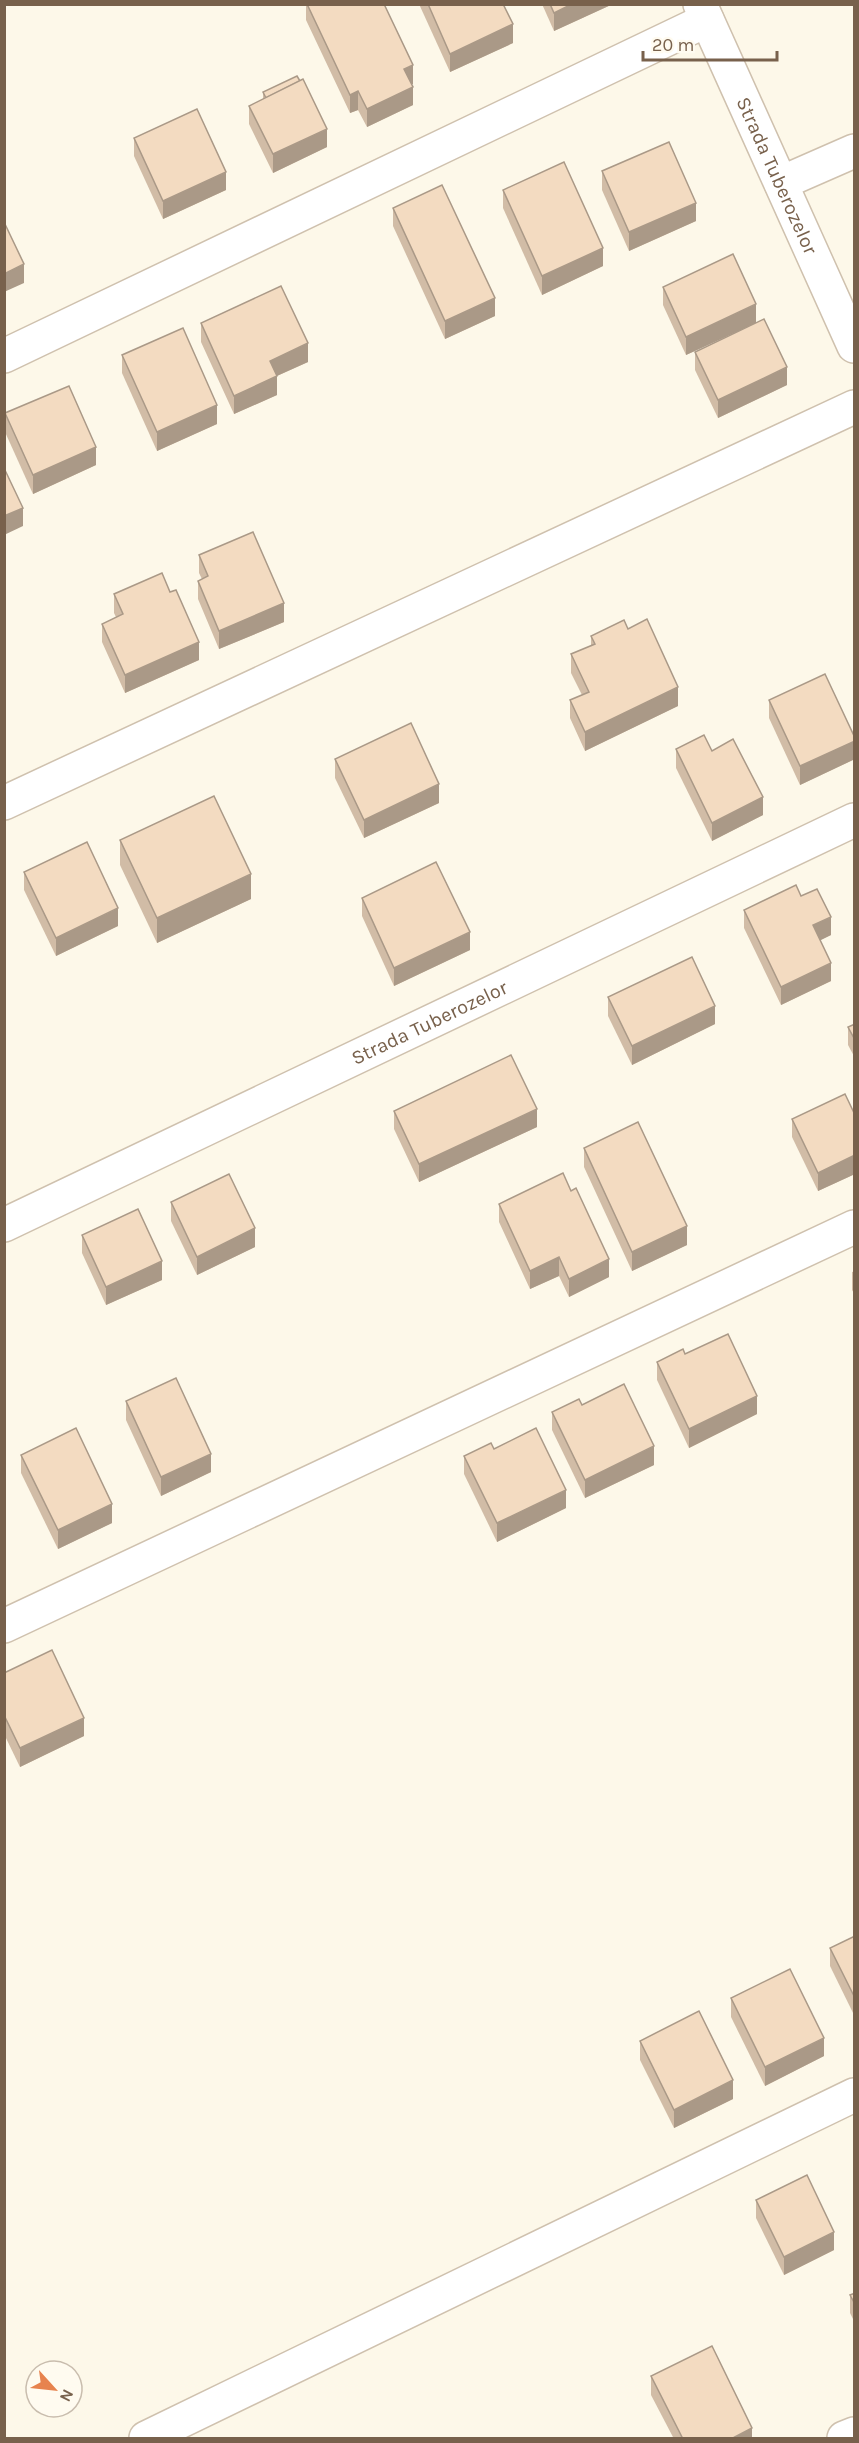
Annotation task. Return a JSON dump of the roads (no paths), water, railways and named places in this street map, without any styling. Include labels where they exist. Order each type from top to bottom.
[{"type":"street","name":"Strada Tuberozelor","points":[[703,12],[855,346]]},
{"type":"street","points":[[4,356],[703,12]]},
{"type":"street","points":[[781,183],[855,151]]},
{"type":"street","points":[[4,803],[855,407]]},
{"type":"street","name":"Strada Tuberozelor","points":[[4,1225],[855,820]]},
{"type":"street","points":[[4,1626],[855,1227]]},
{"type":"street","points":[[146,2439],[855,2095]]},
{"type":"street","points":[[844,2439],[855,2433]]}]
